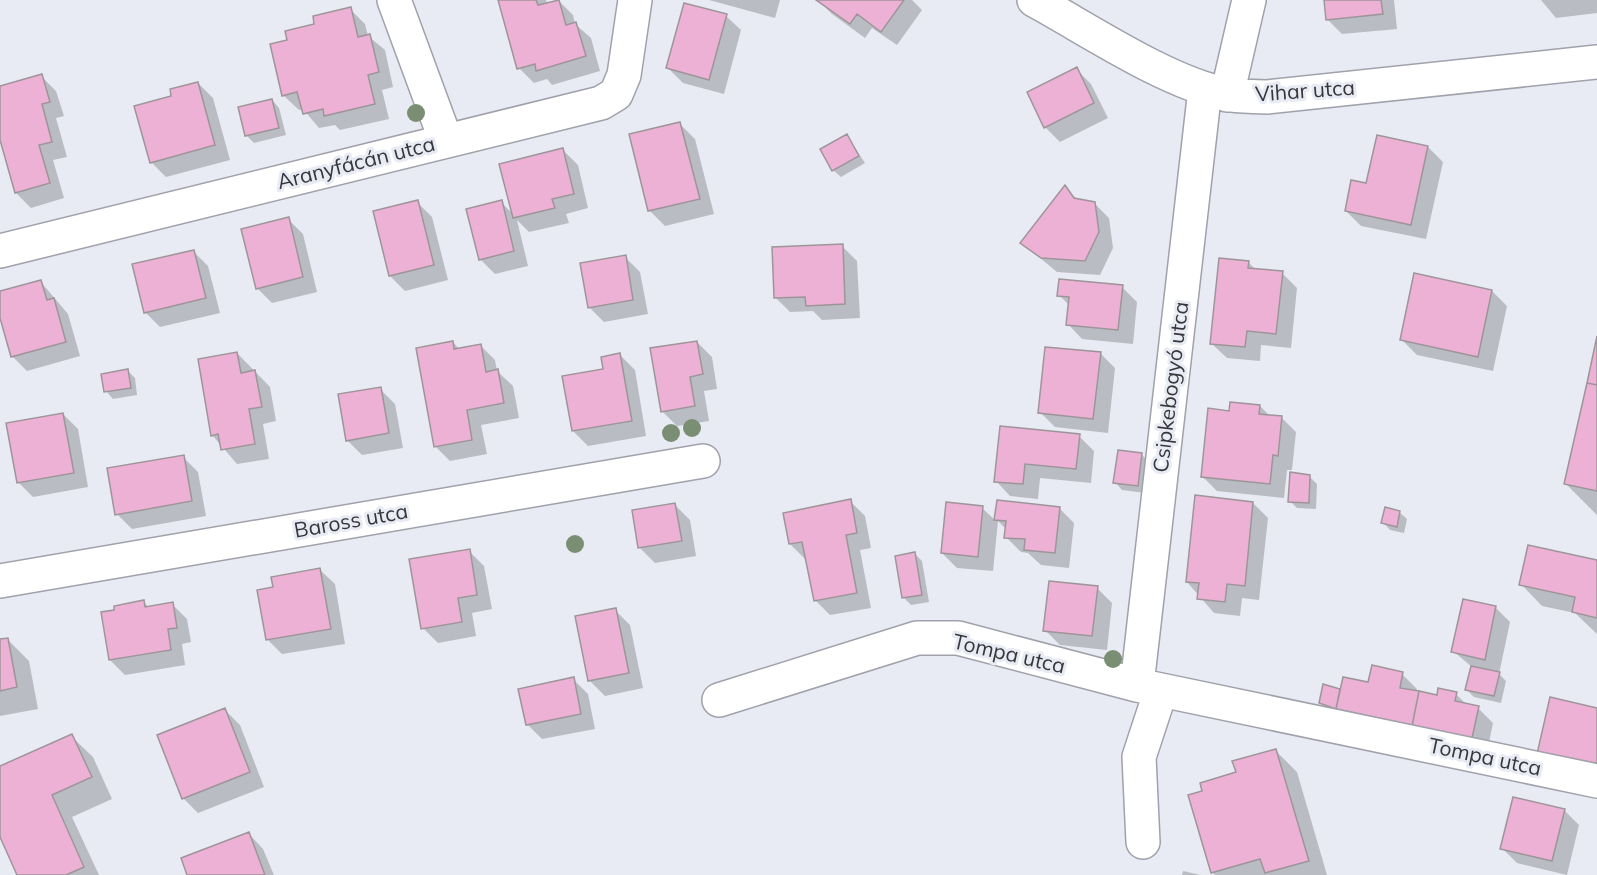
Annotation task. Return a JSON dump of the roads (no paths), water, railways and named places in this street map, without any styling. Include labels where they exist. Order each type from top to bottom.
[{"type":"street","points":[[394,0],[446,141]]},
{"type":"street","name":"Aranyfácán utca","points":[[0,251],[601,102],[616,94],[624,75],[635,0]]},
{"type":"street","name":"Vihar utca","points":[[1034,0],[1161,70],[1216,92],[1267,97],[1597,62]]},
{"type":"street","name":"Csipkebogyó utca","points":[[1149,687],[1216,92],[1249,0]]},
{"type":"street","name":"Baross utca","points":[[0,581],[703,461]]},
{"type":"street","name":"Tompa utca","points":[[719,700],[916,638],[958,638],[1149,687],[1597,780]]},
{"type":"street","points":[[1143,842],[1139,757],[1149,687]]}]
